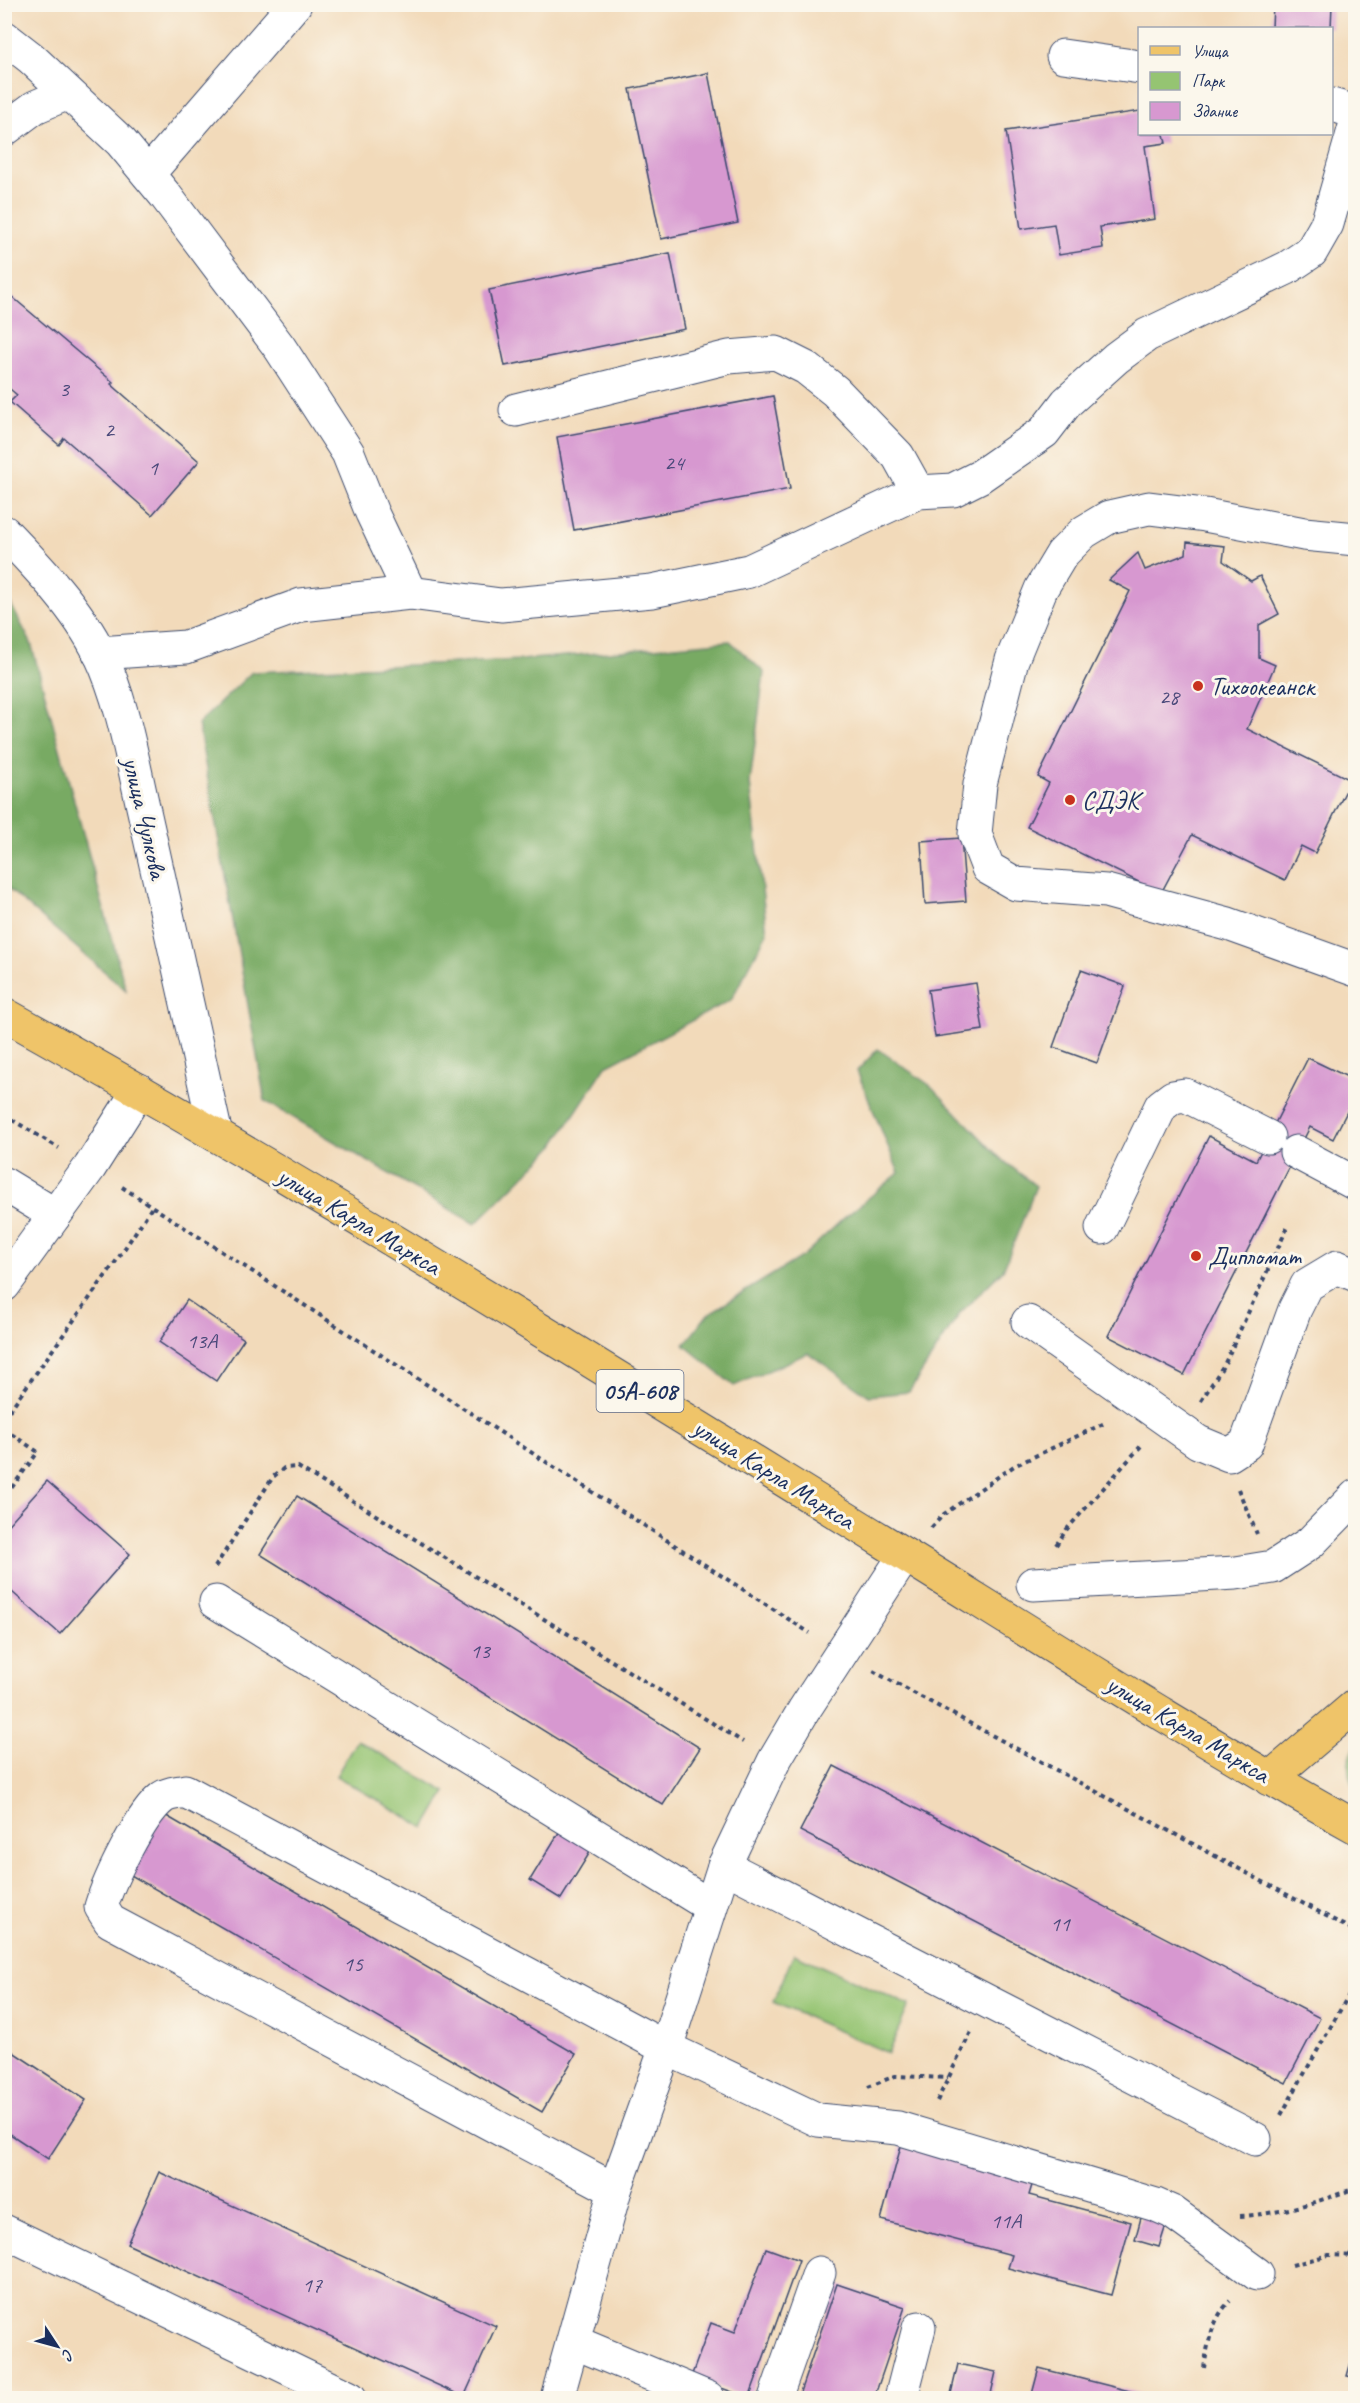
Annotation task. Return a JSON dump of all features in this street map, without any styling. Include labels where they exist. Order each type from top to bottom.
[{"type":"main road","name":"улица Карла Маркса","points":[[4,1014],[140,1090],[520,1317],[1269,1779],[1356,1827]]},
{"type":"main road","points":[[1269,1779],[1356,1705]]},
{"type":"street","points":[[148,174],[282,8]]},
{"type":"street","points":[[4,37],[32,58],[121,142],[148,174],[280,348],[348,453],[372,513],[410,594]]},
{"type":"street","points":[[1063,56],[1138,67]]},
{"type":"street","points":[[4,130],[35,107],[69,93]]},
{"type":"street","points":[[1333,105],[1356,112]]},
{"type":"street","points":[[99,654],[186,647],[301,604],[410,594],[501,605],[652,591],[749,571],[918,492],[953,490],[979,477],[1044,432],[1067,402],[1116,358],[1147,335],[1287,268],[1311,252],[1327,224],[1356,123]]},
{"type":"street","points":[[516,410],[729,357],[776,352],[806,368],[835,391],[898,456],[918,492]]},
{"type":"street","points":[[1356,539],[1305,534],[1205,515],[1149,508],[1109,517],[1084,532],[1062,554],[1041,590],[1012,660],[980,784],[975,834],[988,868],[1016,884],[1106,891],[1228,924],[1356,970]]},
{"type":"street","name":"улица Чулкова","points":[[4,532],[39,568],[75,615],[99,654],[120,709],[216,1135]]},
{"type":"street","points":[[4,1285],[90,1167],[140,1090]]},
{"type":"street","points":[[1102,1228],[1161,1106],[1173,1097],[1185,1095],[1268,1137]]},
{"type":"street","points":[[1296,1152],[1356,1184]]},
{"type":"street","points":[[4,1184],[55,1215]]},
{"type":"street","points":[[1028,1322],[1198,1442],[1229,1455],[1246,1444],[1295,1309],[1307,1286],[1337,1267],[1356,1275]]},
{"type":"street","points":[[1033,1584],[1236,1573],[1273,1567],[1310,1543],[1356,1496]]},
{"type":"street","points":[[557,2398],[615,2190],[666,2048],[724,1866],[774,1761],[905,1555]]},
{"type":"street","points":[[216,1602],[710,1906]]},
{"type":"street","points":[[615,2190],[110,1921],[101,1907],[106,1892],[150,1809],[165,1795],[185,1791],[666,2048],[818,2120],[898,2128],[1172,2212],[1257,2274]]},
{"type":"street","points":[[724,1866],[1255,2139]]},
{"type":"street","points":[[4,2231],[350,2398]]},
{"type":"street","points":[[775,2398],[819,2273]]},
{"type":"street","points":[[900,2398],[920,2328]]},
{"type":"street","points":[[574,2342],[708,2398]]},
{"type":"path","points":[[4,1115],[90,1167],[841,1653],[1356,1932]]},
{"type":"path","points":[[4,1418],[152,1207]]},
{"type":"path","points":[[905,1555],[944,1514],[1014,1466],[1103,1423],[1168,1419]]},
{"type":"path","points":[[4,1429],[38,1452],[4,1498]]},
{"type":"path","points":[[216,1602],[211,1581],[216,1564],[273,1477],[284,1468],[298,1467],[774,1761]]},
{"type":"path","points":[[1255,2139],[1275,2125],[1356,1982]]},
{"type":"path","points":[[936,2108],[937,2101],[987,2000]]},
{"type":"path","points":[[1231,2213],[1239,2216],[1263,2215],[1299,2208],[1356,2188]]},
{"type":"path","points":[[1348,2256],[1356,2247]]},
{"type":"green space","points":[[5,593],[31,643],[126,990],[5,886]]},
{"type":"green space","points":[[730,641],[764,672],[750,783],[767,933],[731,1000],[606,1066],[552,1148],[475,1224],[265,1101],[198,724],[252,672],[521,660]]},
{"type":"green space","points":[[878,1049],[931,1086],[999,1157],[1036,1186],[1003,1270],[960,1313],[909,1392],[869,1396],[808,1353],[734,1386],[684,1345],[708,1314],[803,1256],[844,1218],[899,1173],[857,1071]]},
{"type":"green space","points":[[357,1740],[446,1792],[425,1828],[336,1776]]},
{"type":"green space","points":[[1355,1747],[1355,1789],[1350,1779],[1349,1768],[1350,1757]]},
{"type":"green space","points":[[794,1954],[909,2005],[888,2053],[773,2002]]},
{"type":"building","points":[[1273,4],[1332,4],[1331,27],[1272,27]]},
{"type":"building","points":[[708,73],[738,223],[661,239],[630,89]]},
{"type":"building","points":[[1138,111],[1138,135],[1164,135],[1166,143],[1145,146],[1155,219],[1100,227],[1103,248],[1059,255],[1054,224],[1021,229],[1006,131]]},
{"type":"building","points":[[670,253],[685,329],[505,366],[489,290]]},
{"type":"building","points":[[4,290],[113,382],[111,384],[199,461],[152,515],[64,438],[59,445],[10,402],[17,395],[4,384]]},
{"type":"building","points":[[773,396],[790,489],[574,530],[557,437]]},
{"type":"building","points":[[1187,542],[1225,546],[1223,561],[1251,581],[1260,576],[1279,614],[1259,625],[1259,658],[1275,665],[1247,729],[1351,780],[1315,853],[1301,846],[1285,880],[1192,835],[1161,893],[1027,827],[1049,783],[1038,777],[1130,591],[1109,580],[1138,553],[1145,570],[1186,554]]},
{"type":"building","points":[[961,838],[966,901],[925,904],[921,841]]},
{"type":"building","points":[[1081,970],[1125,986],[1097,1063],[1053,1047]]},
{"type":"building","points":[[976,983],[983,1030],[935,1037],[928,990]]},
{"type":"building","name":"Дипломат","points":[[1308,1058],[1356,1081],[1356,1094],[1333,1139],[1310,1127],[1184,1375],[1108,1336],[1209,1136],[1256,1161]]},
{"type":"building","points":[[187,1300],[244,1339],[216,1381],[159,1342]]},
{"type":"building","points":[[47,1481],[130,1554],[60,1634],[4,1585],[4,1529]]},
{"type":"building","points":[[297,1496],[700,1748],[663,1805],[260,1554]]},
{"type":"building","points":[[834,1766],[1320,2018],[1286,2083],[800,1831]]},
{"type":"building","points":[[163,1814],[576,2054],[542,2112],[129,1874]]},
{"type":"building","points":[[561,1829],[592,1849],[561,1899],[530,1880]]},
{"type":"building","points":[[4,2046],[86,2100],[48,2159],[4,2130]]},
{"type":"building","points":[[901,2146],[1033,2182],[1029,2195],[1131,2222],[1111,2295],[1008,2268],[1012,2255],[881,2220]]},
{"type":"building","points":[[159,2172],[496,2326],[464,2397],[127,2244]]},
{"type":"building","points":[[1142,2214],[1167,2222],[1159,2247],[1135,2240]]},
{"type":"building","points":[[766,2248],[799,2260],[749,2398],[691,2377],[711,2323],[735,2332]]},
{"type":"building","points":[[837,2284],[905,2307],[874,2398],[798,2398]]},
{"type":"building","points":[[1356,2348],[1356,2378],[1347,2376]]},
{"type":"building","points":[[958,2364],[996,2372],[990,2398],[950,2398]]},
{"type":"building","points":[[1039,2368],[1157,2398],[1031,2398]]},
{"type":"place","name":"Тихоокеанск","points":[[1198,686]]},
{"type":"place","name":"СДЭК","points":[[1070,800]]},
{"type":"place","name":"Дипломат","points":[[1196,1256]]}]
